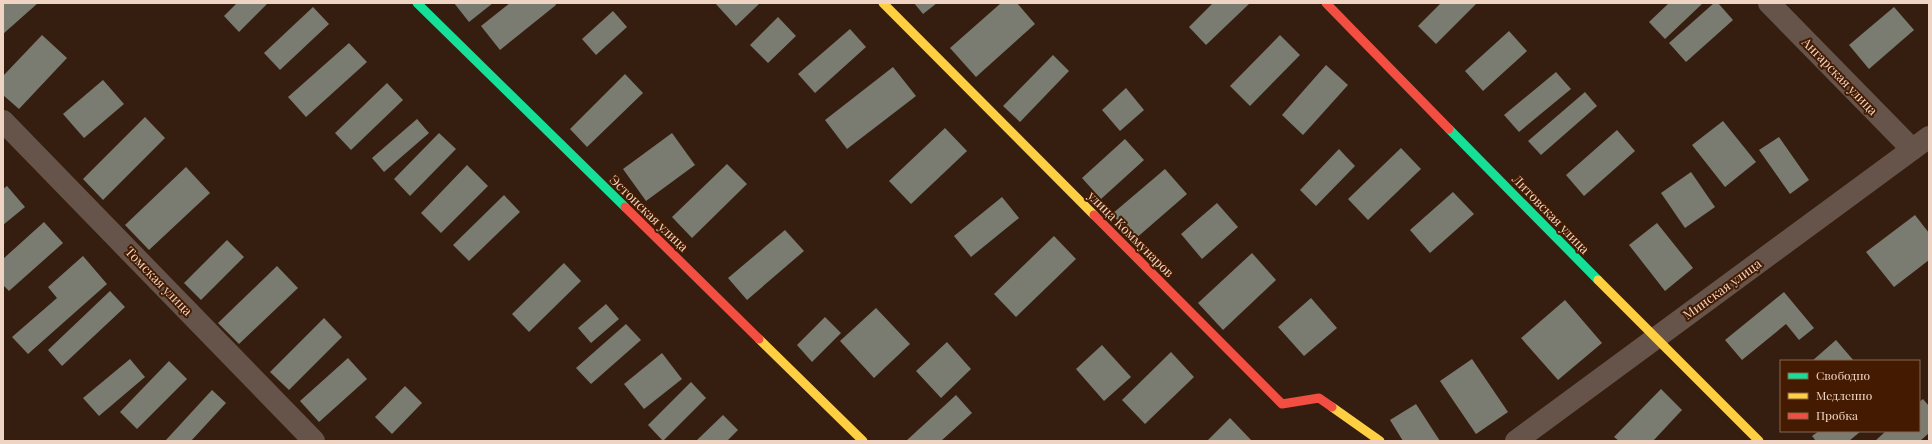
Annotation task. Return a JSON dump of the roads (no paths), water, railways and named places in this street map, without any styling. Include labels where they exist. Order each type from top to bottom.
[{"type":"street","name":"Эстонская улица","points":[[416,3],[863,441]]},
{"type":"street","name":"улица Коммунаров","points":[[883,3],[1282,404],[1320,398],[1380,441]]},
{"type":"street","name":"Литовская улица","points":[[1326,3],[1655,338],[1759,441]]},
{"type":"street","name":"Ангарская улица","points":[[1769,3],[1920,143]]},
{"type":"street","name":"Томская улица","points":[[3,121],[314,441]]},
{"type":"street","name":"Минская улица","points":[[1516,441],[1920,143]]}]
